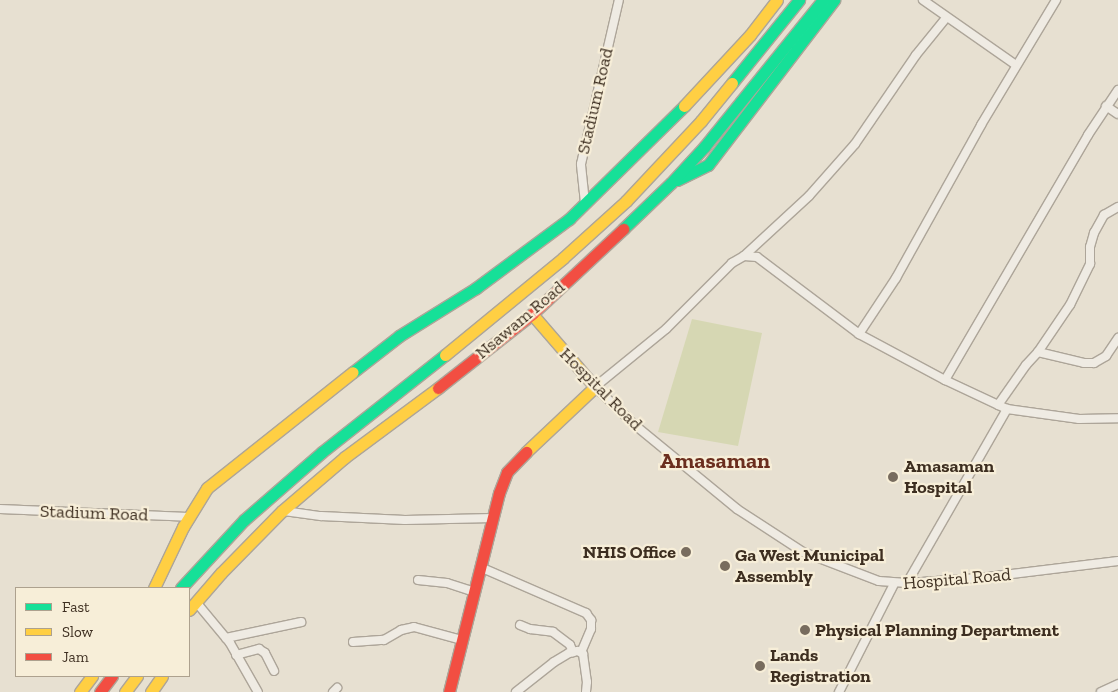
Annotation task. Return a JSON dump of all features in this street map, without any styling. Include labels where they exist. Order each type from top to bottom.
[{"type":"main road","points":[[154,587],[188,517],[206,488],[399,336],[476,288],[570,219],[667,124],[750,35],[778,0]]},
{"type":"main road","name":"Nsawam Road","points":[[182,587],[244,520],[265,501],[322,452],[402,390],[563,258],[626,201],[702,121],[799,0]]},
{"type":"main road","name":"Nsawam Road","points":[[192,606],[221,573],[282,511],[345,457],[417,404],[532,314],[671,183],[705,146],[823,0]]},
{"type":"main road","points":[[671,183],[708,165],[834,0]]},
{"type":"main road","name":"Hospital Road","points":[[532,314],[595,387]]},
{"type":"main road","points":[[448,692],[493,518],[507,472],[524,453],[595,387]]},
{"type":"main road","points":[[80,692],[91,677]]},
{"type":"main road","points":[[100,692],[111,677]]},
{"type":"main road","points":[[125,692],[136,677]]},
{"type":"main road","points":[[151,692],[161,677]]},
{"type":"street","name":"Stadium Road","points":[[585,204],[581,164],[619,0]]},
{"type":"street","points":[[923,0],[1016,66]]},
{"type":"street","points":[[859,334],[896,278],[1016,66],[1056,0]]},
{"type":"street","points":[[595,387],[666,329],[732,263],[744,256],[809,196],[855,144],[916,55],[946,18]]},
{"type":"street","points":[[945,380],[1106,106],[1118,90]]},
{"type":"street","points":[[1106,106],[1118,114]]},
{"type":"street","points":[[998,405],[1070,305],[1090,264],[1092,240],[1104,215],[1118,206]]},
{"type":"street","points":[[744,256],[757,257],[859,334],[945,380],[1007,409],[1080,419],[1118,418]]},
{"type":"street","points":[[1038,352],[1084,363],[1094,363],[1106,356],[1118,338]]},
{"type":"street","name":"Hospital Road","points":[[595,387],[636,426],[737,509],[803,552],[869,578],[894,584],[1049,571],[1118,561]]},
{"type":"street","points":[[907,583],[1007,409]]},
{"type":"street","name":"Stadium Road","points":[[0,509],[188,517]]},
{"type":"street","points":[[282,511],[321,516],[405,520],[493,518]]},
{"type":"street","points":[[480,567],[586,613],[591,620],[591,629],[577,652],[554,662],[516,692]]},
{"type":"street","points":[[418,580],[447,583],[474,592]]},
{"type":"street","points":[[839,692],[894,584]]},
{"type":"street","points":[[192,606],[226,638],[258,692]]},
{"type":"street","points":[[226,638],[301,622]]},
{"type":"street","points":[[520,626],[553,632],[570,645],[577,652],[588,682],[586,692]]},
{"type":"street","points":[[353,642],[384,640],[401,630],[414,627],[462,640]]},
{"type":"street","points":[[236,655],[259,649],[265,653],[274,672]]},
{"type":"street","points":[[1101,692],[1118,684]]},
{"type":"green space","points":[[692,319],[762,333],[738,446],[658,432]]},
{"type":"traffic: fast","points":[[732,83],[799,0]]},
{"type":"traffic: fast","points":[[623,229],[671,183],[705,146],[823,0]]},
{"type":"traffic: fast","points":[[677,180],[708,165],[834,0]]},
{"type":"traffic: fast","points":[[353,372],[399,336],[476,288],[569,219],[684,106]]},
{"type":"traffic: fast","points":[[182,587],[244,520],[322,452],[445,355]]},
{"type":"traffic: slow","points":[[684,106],[750,35],[777,0]]},
{"type":"traffic: slow","points":[[445,355],[563,258],[626,201],[701,121],[732,83]]},
{"type":"traffic: slow","points":[[526,452],[595,387],[532,314]]},
{"type":"traffic: slow","points":[[154,587],[183,527],[207,488],[353,372]]},
{"type":"traffic: slow","points":[[190,609],[221,573],[282,511],[345,457],[438,388]]},
{"type":"traffic: slow","points":[[80,692],[91,677]]},
{"type":"traffic: slow","points":[[125,692],[136,677]]},
{"type":"traffic: slow","points":[[151,692],[161,677]]},
{"type":"traffic: jam","points":[[438,388],[532,314],[623,229]]},
{"type":"traffic: jam","points":[[449,692],[499,493],[507,472],[526,452]]},
{"type":"traffic: jam","points":[[100,692],[111,677]]},
{"type":"place","name":"Amasaman Hospital","points":[[893,477]]},
{"type":"place","name":"NHIS Office","points":[[686,552]]},
{"type":"place","name":"Ga West Municipal Assembly","points":[[725,566]]},
{"type":"place","name":"Physical Planning Department","points":[[805,630]]},
{"type":"place","name":"Lands Registration","points":[[760,666]]},
{"type":"district","name":"Amasaman","points":[[715,461]]}]
